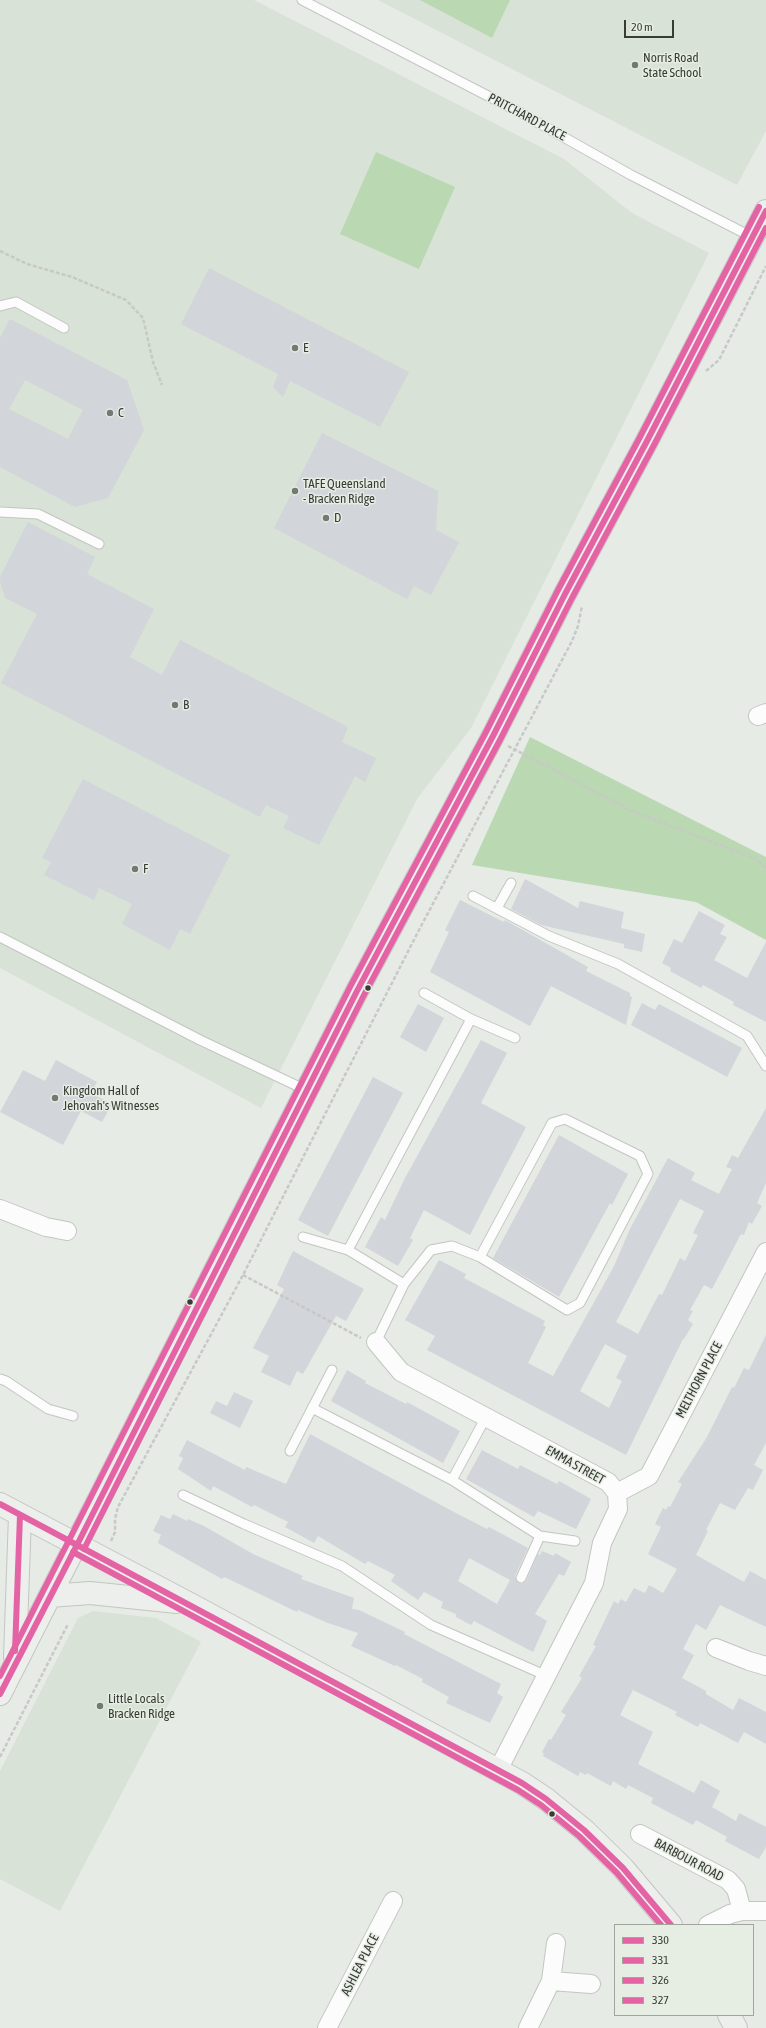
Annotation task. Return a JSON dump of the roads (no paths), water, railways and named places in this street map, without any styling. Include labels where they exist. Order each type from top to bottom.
[{"type":"main road","points":[[0,1694],[306,1090],[493,736],[565,594],[647,441],[766,211]]},
{"type":"main road","points":[[0,1504],[190,1604],[498,1770],[546,1799],[573,1820],[623,1868],[670,1924]]},
{"type":"main road","points":[[15,1664],[20,1515]]},
{"type":"main road","points":[[50,1596],[96,1594],[190,1604]]},
{"type":"main road","points":[[730,2016],[736,2028]]},
{"type":"street","points":[[0,1208],[46,1227],[67,1231]]},
{"type":"street","name":"MELTHORN PLACE","points":[[617,1493],[649,1476],[766,1252]]},
{"type":"street","name":"EMMA STREET","points":[[376,1342],[401,1372],[608,1482],[617,1493],[618,1509],[602,1543],[594,1583],[498,1770]]},
{"type":"street","points":[[716,1648],[749,1662],[766,1666]]},
{"type":"street","name":"BARBOUR ROAD","points":[[640,1834],[728,1880],[736,1889],[742,1911]]},
{"type":"street","name":"ASHLEA PLACE","points":[[327,2028],[393,1902]]},
{"type":"street","points":[[710,1924],[730,1914],[742,1911],[766,1911]]},
{"type":"street","points":[[528,2028],[551,1981],[556,1943]]},
{"type":"street","points":[[551,1981],[591,1984]]},
{"type":"lane","name":"PRITCHARD PLACE","points":[[302,0],[519,112],[631,175],[752,237]]},
{"type":"lane","points":[[0,306],[16,302],[64,328]]},
{"type":"lane","points":[[0,512],[38,514],[99,544]]},
{"type":"lane","points":[[497,908],[511,883]]},
{"type":"lane","points":[[473,896],[549,936],[618,964],[746,1036],[766,1066]]},
{"type":"lane","points":[[0,937],[200,1040],[306,1090]]},
{"type":"lane","points":[[424,993],[471,1019],[515,1038]]},
{"type":"lane","points":[[348,1250],[471,1019]]},
{"type":"lane","points":[[376,1342],[404,1284],[431,1250],[452,1246],[480,1257],[567,1310],[580,1303],[648,1174],[640,1156],[565,1119],[552,1123],[480,1257]]},
{"type":"lane","points":[[303,1237],[348,1250],[404,1284]]},
{"type":"lane","points":[[290,1451],[332,1370]]},
{"type":"lane","points":[[0,1379],[48,1409],[73,1416]]},
{"type":"lane","points":[[312,1408],[452,1480],[540,1536],[574,1541]]},
{"type":"lane","points":[[452,1480],[486,1417]]},
{"type":"lane","points":[[183,1495],[244,1524],[342,1566],[431,1625],[546,1676]]},
{"type":"lane","points":[[522,1578],[540,1536]]},
{"type":"place","name":"Norris Road State School","points":[[635,65]]},
{"type":"place","name":"E","points":[[295,348]]},
{"type":"place","name":"C","points":[[110,413]]},
{"type":"place","name":"TAFE Queensland - Bracken Ridge","points":[[295,491]]},
{"type":"place","name":"D","points":[[326,518]]},
{"type":"place","name":"B","points":[[175,705]]},
{"type":"place","name":"F","points":[[135,869]]},
{"type":"place","name":"Kingdom Hall of Jehovah's Witnesses","points":[[55,1098]]},
{"type":"place","name":"Little Locals Bracken Ridge","points":[[100,1706]]}]
